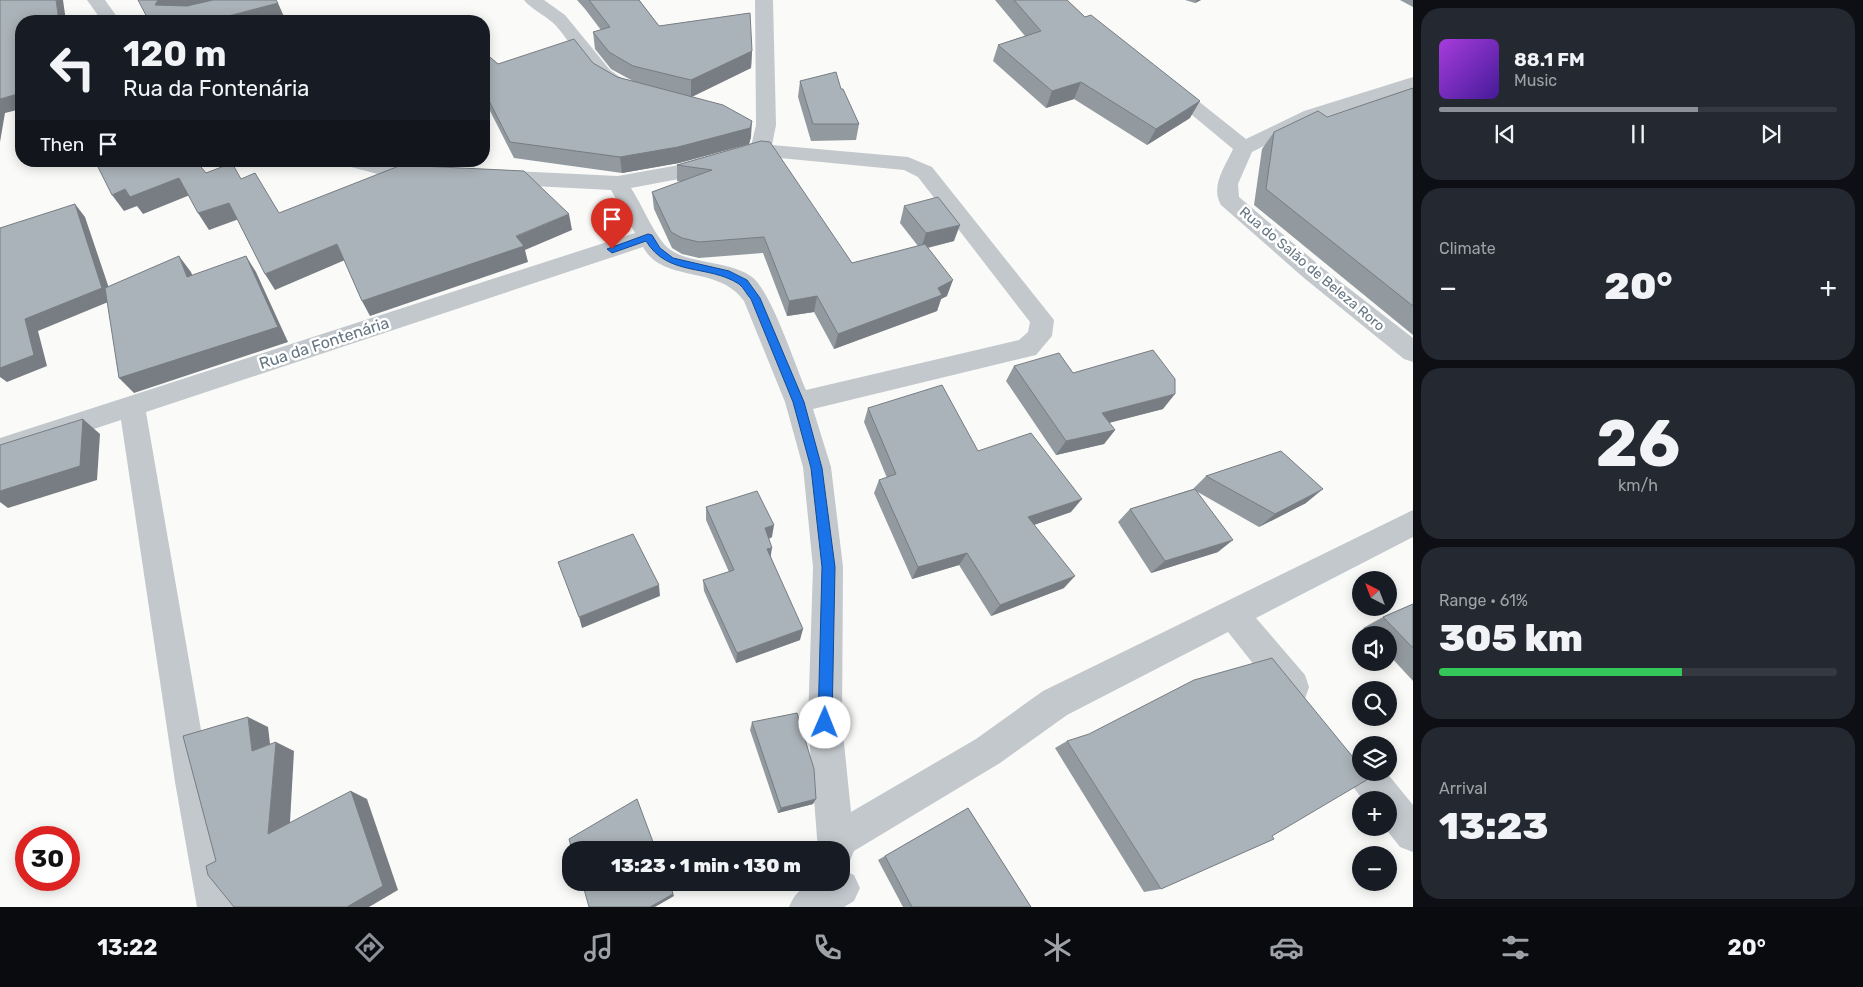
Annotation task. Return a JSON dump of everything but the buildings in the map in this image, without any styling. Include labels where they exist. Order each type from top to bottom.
[{"type":"street","points":[[96,0],[107,15]]},
{"type":"street","points":[[534,0],[559,19],[603,74],[627,88],[637,90]]},
{"type":"street","points":[[760,150],[757,123],[764,0]]},
{"type":"street","points":[[1152,74],[1244,148],[1311,115],[1413,83]]},
{"type":"street","name":"Rua do Salão de Beleza Roro","points":[[1244,148],[1226,184],[1229,200],[1312,272],[1413,352]]},
{"type":"street","points":[[480,176],[618,183],[680,172],[760,150],[908,164],[926,172],[1042,320],[1040,336],[1027,348],[798,402]]},
{"type":"street","points":[[382,167],[411,173],[451,175]]},
{"type":"street","points":[[618,183],[656,250],[670,260],[725,274],[744,283],[755,298],[798,402],[816,468],[828,567],[825,723],[835,841]]},
{"type":"street","name":"Rua da Fontenária","points":[[0,449],[648,237]]},
{"type":"street","points":[[132,406],[156,536],[203,843],[216,907]]},
{"type":"street","points":[[843,841],[988,751],[1055,702],[1413,523]]},
{"type":"street","points":[[1232,613],[1312,710]]},
{"type":"street","points":[[1370,781],[1378,791]]},
{"type":"street","points":[[1397,814],[1413,834]]},
{"type":"street","points":[[808,907],[844,892]]},
{"type":"route","points":[[612,249],[648,237],[656,250],[670,260],[686,266],[725,274],[744,283],[755,298],[798,402],[816,468],[828,567],[825,723]]}]
